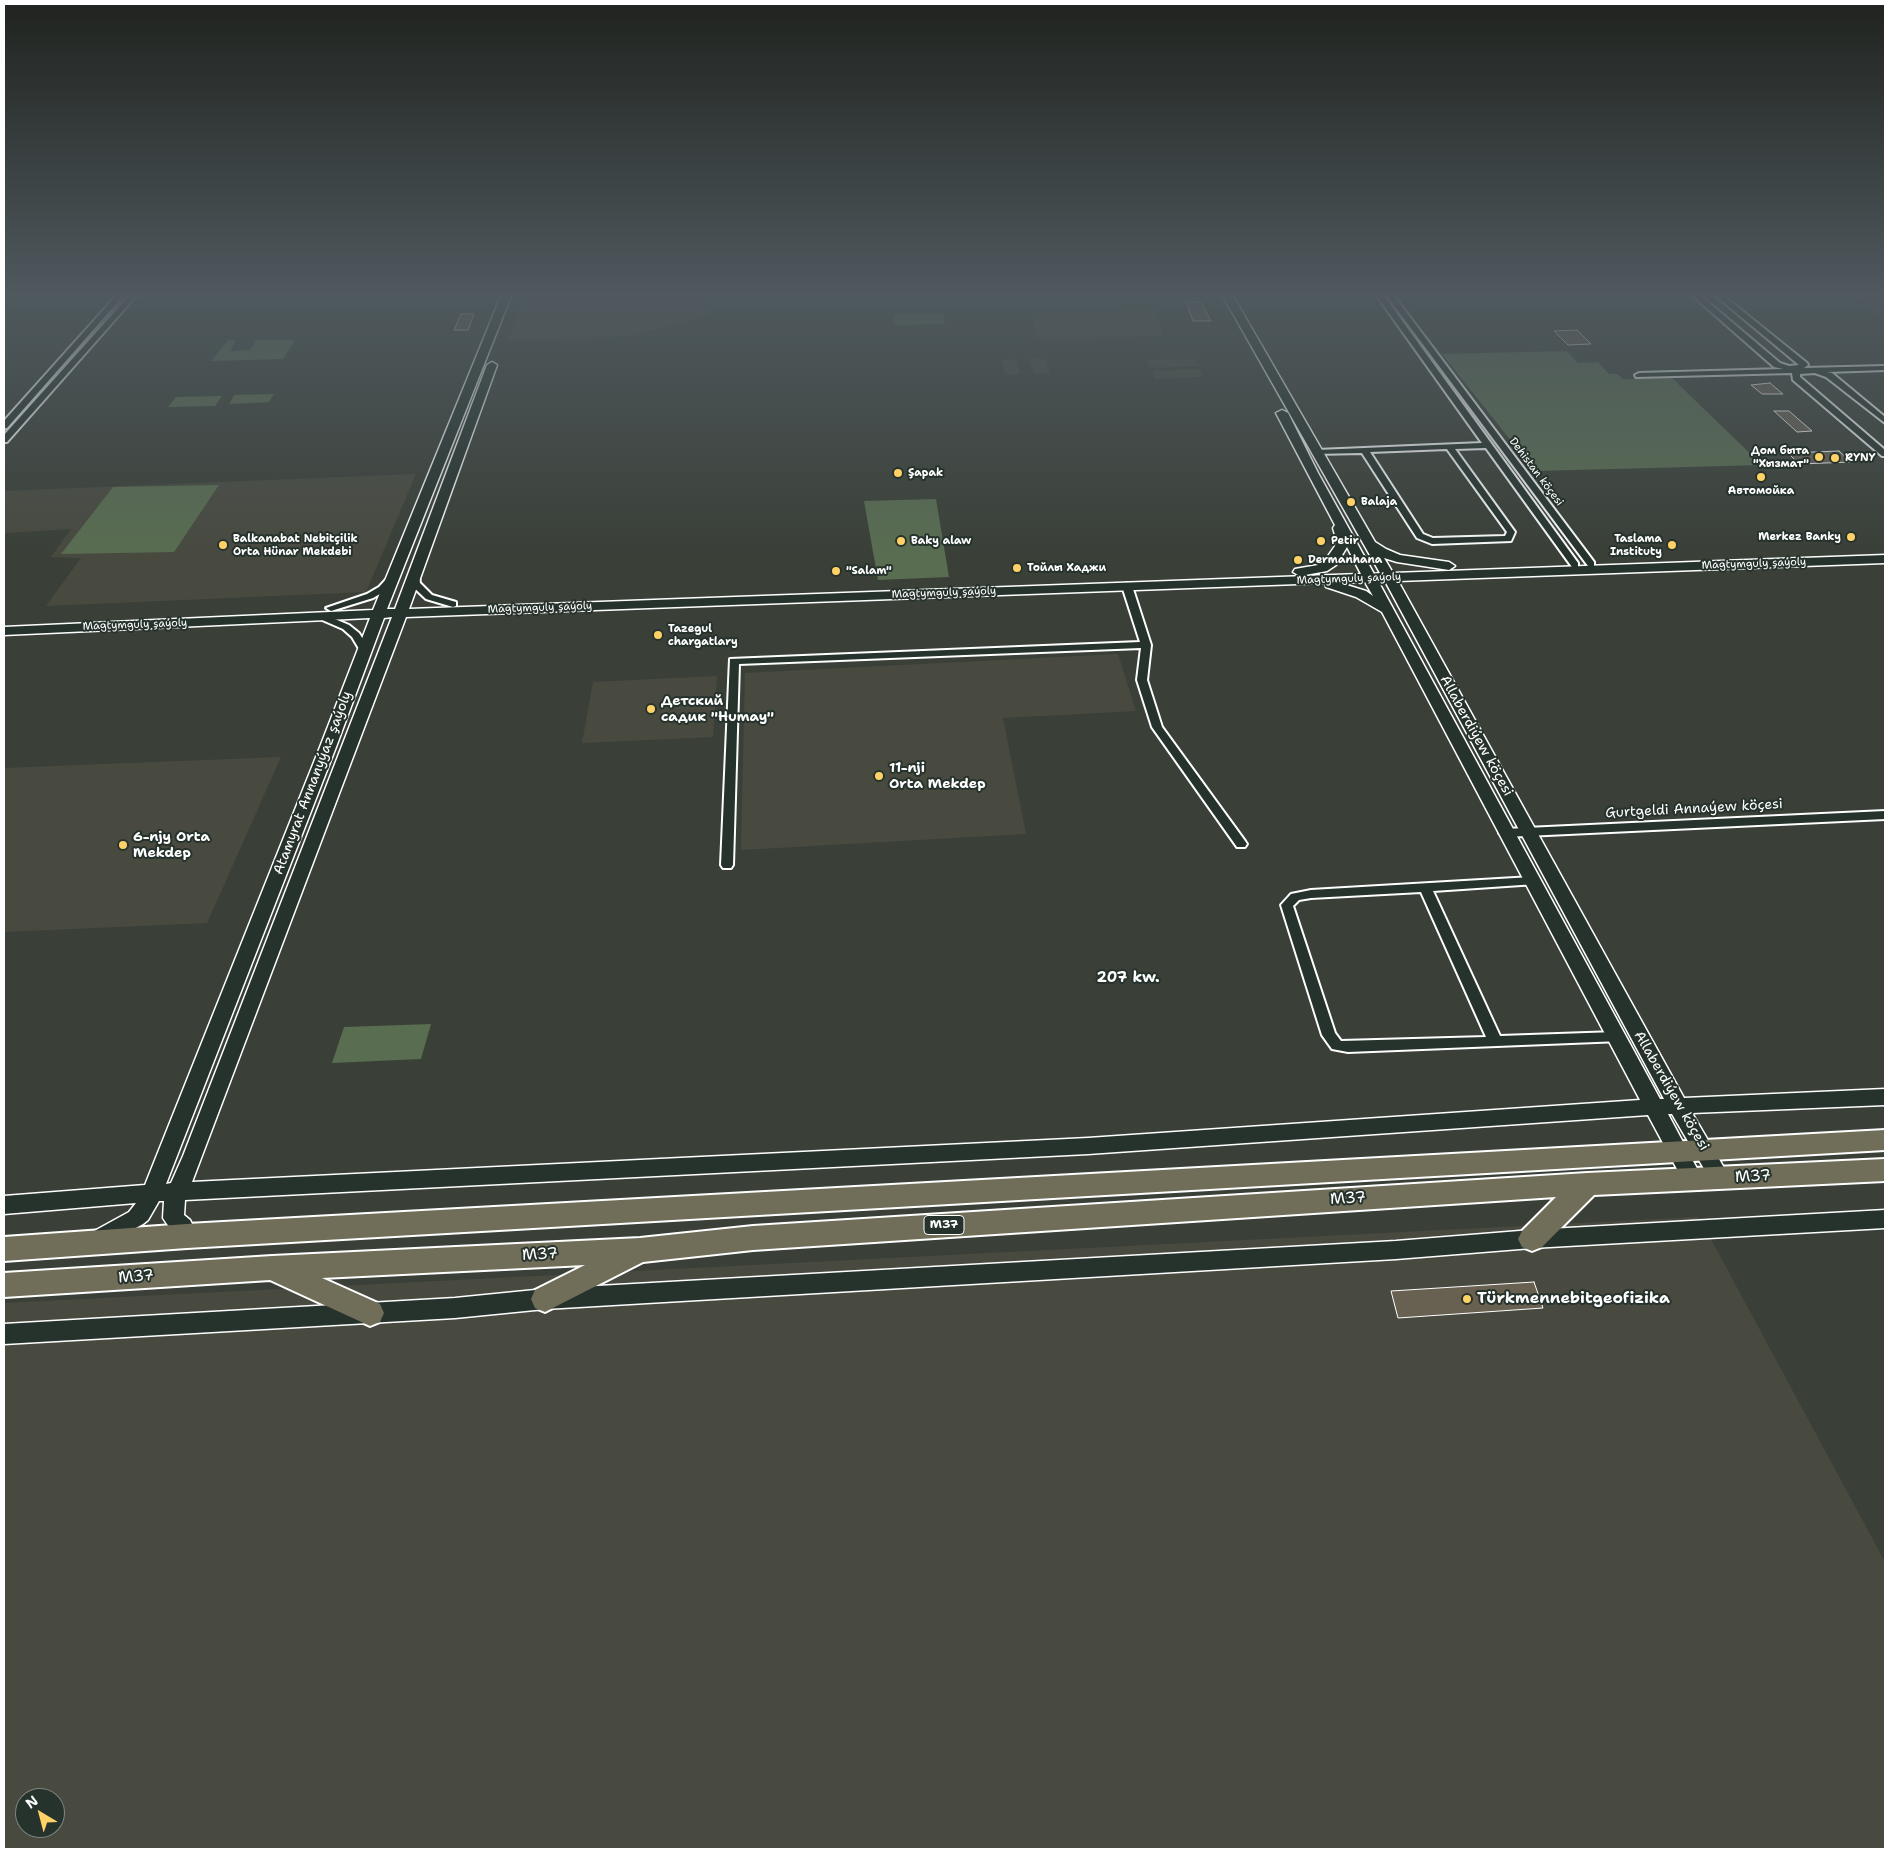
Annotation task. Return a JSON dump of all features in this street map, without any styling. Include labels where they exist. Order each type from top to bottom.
[{"type":"highway","name":"M37","points":[[4,1249],[187,1236],[1885,1140]]},
{"type":"highway","name":"M37","points":[[4,1285],[272,1268],[640,1250],[793,1235],[1587,1184],[1885,1170]]},
{"type":"highway","points":[[1532,1239],[1587,1184]]},
{"type":"highway","points":[[545,1299],[640,1250]]},
{"type":"highway","points":[[272,1268],[370,1313]]},
{"type":"street","points":[[4,426],[43,382]]},
{"type":"street","points":[[4,440],[56,382]]},
{"type":"street","name":"Atamyrat Annanyýaz şaýoly","points":[[91,1244],[141,1214],[152,1193],[364,650],[471,382]]},
{"type":"street","name":"Atamyrat Annanyýaz şaýoly","points":[[187,1236],[182,1226],[174,1218],[173,1204],[384,657],[485,382]]},
{"type":"street","name":"Allaberdiýew köçesi","points":[[1265,382],[1505,833],[1654,1107],[1692,1151],[1720,1178]]},
{"type":"street","name":"Allaberdiýew köçesi","points":[[1277,382],[1386,574],[1678,1106],[1692,1151],[1692,1178]]},
{"type":"street","name":"Dehistan köçesi","points":[[1442,382],[1575,565]]},
{"type":"street","name":"Dehistan köçesi","points":[[1455,382],[1592,564]]},
{"type":"street","points":[[1801,382],[1885,454]]},
{"type":"street","points":[[1838,382],[1885,421]]},
{"type":"street","points":[[1317,452],[1487,445]]},
{"type":"street","points":[[1364,450],[1420,536],[1432,541],[1508,539],[1511,536],[1511,532],[1450,446]]},
{"type":"street","points":[[1287,575],[1322,568],[1331,562],[1339,551],[1342,538],[1336,518]]},
{"type":"street","points":[[1368,542],[1381,552],[1408,561],[1475,567]]},
{"type":"street","name":"Magtymguly şaýoly","points":[[1386,574],[1475,567],[1885,553]]},
{"type":"street","name":"Magtymguly şaýoly","points":[[400,610],[453,604],[1287,575],[1386,574],[1885,559]]},
{"type":"street","points":[[327,613],[370,596],[382,589],[395,574]]},
{"type":"street","name":"Magtymguly şaýoly","points":[[4,630],[380,610],[1306,580],[1368,574]]},
{"type":"street","points":[[414,576],[416,584],[429,597],[453,604]]},
{"type":"street","points":[[1306,580],[1350,589],[1375,601],[1388,611]]},
{"type":"street","points":[[1127,586],[1146,645],[1142,680],[1156,727],[1241,844]]},
{"type":"street","points":[[327,613],[356,635],[364,650]]},
{"type":"street","name":"Magtymguly şaýoly","points":[[4,622],[327,613]]},
{"type":"street","points":[[727,865],[734,661],[1146,645]]},
{"type":"street","name":"Gurtgeldi Annaýew köçesi","points":[[1505,833],[1885,815]]},
{"type":"street","points":[[1532,882],[1311,894],[1295,897],[1287,905],[1329,1035],[1337,1045],[1348,1047],[1616,1037]]},
{"type":"street","points":[[1425,887],[1495,1041]]},
{"type":"street","points":[[4,1205],[152,1193],[1088,1146],[1654,1107],[1885,1097]]},
{"type":"street","points":[[4,1334],[455,1308],[545,1299],[1396,1250],[1532,1239],[1885,1220]]},
{"type":"shaded area","name":"Balkanabat Nebitçilik Orta Hünar Mekdebi","points":[[416,474],[366,592],[46,606],[81,558],[51,557],[71,529],[4,533],[4,491]]},
{"type":"shaded area","name":"11-nji Orta Mekdep","points":[[1118,654],[1136,711],[1003,718],[1026,834],[741,850],[745,673]]},
{"type":"shaded area","name":"Детский садик \"Humay\"","points":[[717,676],[713,737],[582,743],[593,682]]},
{"type":"shaded area","name":"6-njy Orta Mekdep","points":[[281,757],[207,923],[4,932],[4,768]]},
{"type":"shaded area","points":[[1699,1217],[1885,1562],[1885,1849],[4,1849],[4,1303]]},
{"type":"green space","points":[[1465,382],[1677,382],[1762,465],[1535,471]]},
{"type":"green space","points":[[274,394],[269,402],[229,404],[234,395]]},
{"type":"green space","points":[[222,396],[215,406],[168,407],[176,397]]},
{"type":"green space","points":[[219,485],[174,552],[61,554],[113,487]]},
{"type":"green space","points":[[936,499],[949,577],[878,580],[864,501]]},
{"type":"green space","points":[[431,1024],[421,1059],[332,1063],[344,1027]]},
{"type":"building","points":[[1770,383],[1783,394],[1762,394],[1751,385]]},
{"type":"building","points":[[1774,411],[1789,411],[1812,431],[1797,432]]},
{"type":"building","name":"Дом быта \"Хызмат\"","points":[[1839,451],[1851,462],[1799,464],[1788,453]]},
{"type":"building","name":"Türkmennebitgeofizika","points":[[1534,1282],[1543,1308],[1398,1318],[1391,1291]]},
{"type":"place","name":"Дом быта \"Хызмат\"","points":[[1819,457]]},
{"type":"place","name":"RYNY","points":[[1835,458]]},
{"type":"place","name":"Şapak","points":[[898,473]]},
{"type":"place","name":"Автомойка","points":[[1761,477]]},
{"type":"place","name":"Balaja","points":[[1351,502]]},
{"type":"place","name":"Merkez Banky","points":[[1851,537]]},
{"type":"place","name":"Baky alaw","points":[[901,541]]},
{"type":"place","name":"Petir","points":[[1321,541]]},
{"type":"place","name":"Balkanabat Nebitçilik Orta Hünar Mekdebi","points":[[223,545]]},
{"type":"place","name":"Taslama Instituty","points":[[1672,545]]},
{"type":"place","name":"Dermanhana","points":[[1298,560]]},
{"type":"place","name":"Тойлы Хаджи","points":[[1017,568]]},
{"type":"place","name":"\"Salam\"","points":[[836,571]]},
{"type":"place","name":"Tazegul chargatlary","points":[[658,635]]},
{"type":"place","name":"Детский садик \"Humay\"","points":[[651,709]]},
{"type":"place","name":"11-nji Orta Mekdep","points":[[879,776]]},
{"type":"place","name":"6-njy Orta Mekdep","points":[[123,845]]},
{"type":"place","name":"Türkmennebitgeofizika","points":[[1467,1299]]},
{"type":"district","name":"207 kw.","points":[[1128,978]]}]
